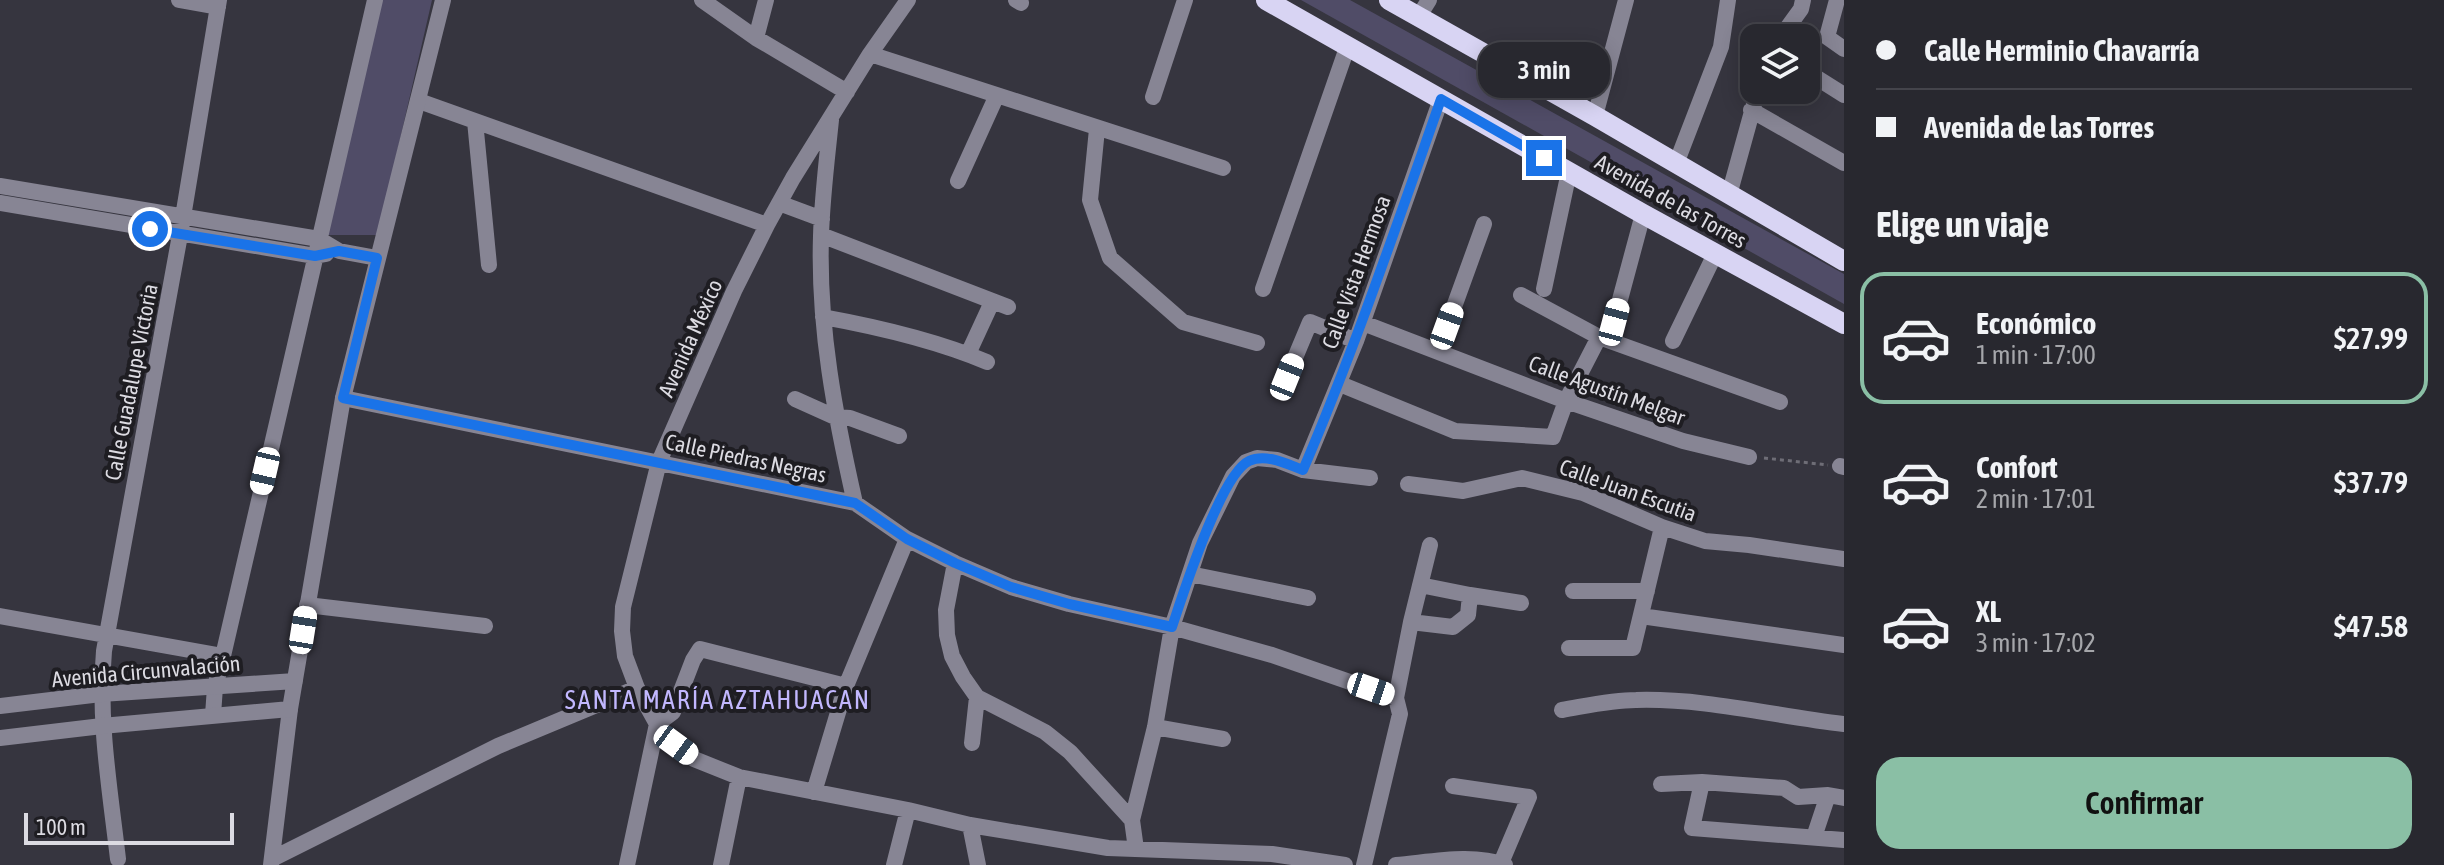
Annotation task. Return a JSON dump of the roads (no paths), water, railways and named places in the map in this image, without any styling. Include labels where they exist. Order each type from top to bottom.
[{"type":"main road","name":"Avenida de las Torres","points":[[1266,0],[1844,324]]},
{"type":"main road","name":"Avenida de las Torres","points":[[1389,0],[1424,8],[1595,116],[1844,261]]},
{"type":"street","points":[[179,0],[218,4]]},
{"type":"street","points":[[213,715],[215,687],[375,0]]},
{"type":"street","points":[[271,862],[290,709],[343,398],[443,0]]},
{"type":"street","points":[[702,0],[756,38],[847,92]]},
{"type":"street","points":[[756,38],[766,0]]},
{"type":"street","name":"Avenida México","points":[[908,0],[870,54],[767,225],[734,291],[659,462],[623,607],[625,656],[637,688],[657,724],[676,745],[694,759],[739,777],[908,810],[1108,857],[1136,849],[1203,859],[1272,854],[1345,865]]},
{"type":"street","points":[[1153,97],[1185,0]]},
{"type":"street","points":[[1595,116],[1626,0]]},
{"type":"street","points":[[1676,164],[1721,47],[1728,0]]},
{"type":"street","points":[[1790,24],[1801,9],[1803,0]]},
{"type":"street","points":[[1837,0],[1827,37],[1844,49]]},
{"type":"street","name":"Calle Guadalupe Victoria","points":[[118,859],[102,726],[106,634],[180,235],[218,4]]},
{"type":"street","points":[[1263,289],[1348,45]]},
{"type":"street","points":[[870,54],[1223,168]]},
{"type":"street","points":[[1820,80],[1844,95]]},
{"type":"street","points":[[958,181],[997,95]]},
{"type":"street","name":"Calle Vista Hermosa","points":[[1303,470],[1363,323],[1441,99]]},
{"type":"street","points":[[419,101],[767,225]]},
{"type":"street","points":[[1729,195],[1753,104]]},
{"type":"street","points":[[1751,110],[1844,163]]},
{"type":"street","points":[[831,117],[821,227],[823,317],[835,417],[855,503]]},
{"type":"street","points":[[475,121],[489,265]]},
{"type":"street","points":[[1097,129],[1090,200],[1110,258],[1183,322],[1257,343]]},
{"type":"street","points":[[1544,289],[1569,172]]},
{"type":"street","points":[[0,186],[319,239],[339,251],[377,258]]},
{"type":"street","points":[[0,203],[315,256],[339,251]]},
{"type":"street","points":[[779,203],[821,227],[1000,304],[968,354]]},
{"type":"street","points":[[1614,322],[1643,214]]},
{"type":"street","points":[[1438,351],[1484,224]]},
{"type":"street","points":[[1673,341],[1715,254]]},
{"type":"street","points":[[1521,295],[1599,337],[1780,402]]},
{"type":"street","points":[[823,317],[867,325],[987,362]]},
{"type":"street","points":[[1287,377],[1310,322],[1356,341]]},
{"type":"street","name":"Calle Agustín Melgar","points":[[1363,323],[1566,401],[1683,441],[1749,457]]},
{"type":"street","points":[[1340,384],[1455,431],[1553,437],[1566,401],[1599,337]]},
{"type":"street","name":"Calle Piedras Negras","points":[[343,398],[855,503],[907,539],[1011,587],[1272,655],[1396,698]]},
{"type":"street","points":[[795,399],[835,417],[850,418],[899,436]]},
{"type":"street","points":[[1136,849],[1132,820],[1155,727],[1172,627],[1200,543],[1233,476],[1246,462],[1257,458],[1277,460],[1303,470],[1370,478]]},
{"type":"street","name":"Calle Juan Escutia","points":[[1408,484],[1463,491],[1522,478],[1583,493],[1662,527],[1705,541],[1844,559]]},
{"type":"street","points":[[1569,648],[1633,648],[1662,527]]},
{"type":"street","points":[[814,792],[846,686],[907,539]]},
{"type":"street","points":[[1364,865],[1400,714],[1396,698],[1430,545]]},
{"type":"street","points":[[955,563],[946,610],[947,635],[952,656],[977,697],[1045,732],[1070,752],[1132,820]]},
{"type":"street","points":[[1190,574],[1308,598]]},
{"type":"street","points":[[1420,585],[1521,603]]},
{"type":"street","points":[[1573,591],[1647,591]]},
{"type":"street","points":[[1411,622],[1453,627],[1468,615],[1470,595]]},
{"type":"street","points":[[307,605],[485,626]]},
{"type":"street","points":[[0,616],[223,656]]},
{"type":"street","points":[[1641,616],[1844,645]]},
{"type":"street","points":[[627,865],[657,724],[673,712],[700,649],[846,686]]},
{"type":"street","name":"Avenida Circunvalación","points":[[0,706],[101,694],[295,681]]},
{"type":"street","points":[[271,862],[498,746],[637,688]]},
{"type":"street","points":[[972,743],[977,697]]},
{"type":"street","points":[[1562,710],[1634,700],[1692,701],[1844,724]]},
{"type":"street","points":[[0,738],[290,709]]},
{"type":"street","points":[[1155,727],[1223,739]]},
{"type":"street","points":[[721,865],[739,777]]},
{"type":"street","points":[[1661,784],[1702,782],[1784,788],[1798,797],[1836,796],[1814,837]]},
{"type":"street","points":[[1702,782],[1692,828],[1844,840]]},
{"type":"street","points":[[1396,865],[1463,859],[1503,864],[1529,797],[1453,786]]},
{"type":"street","points":[[894,865],[908,810]]},
{"type":"street","points":[[970,825],[978,865]]},
{"type":"district","name":"SANTA MARÍA AZTAHUACAN","points":[[718,700]]}]
